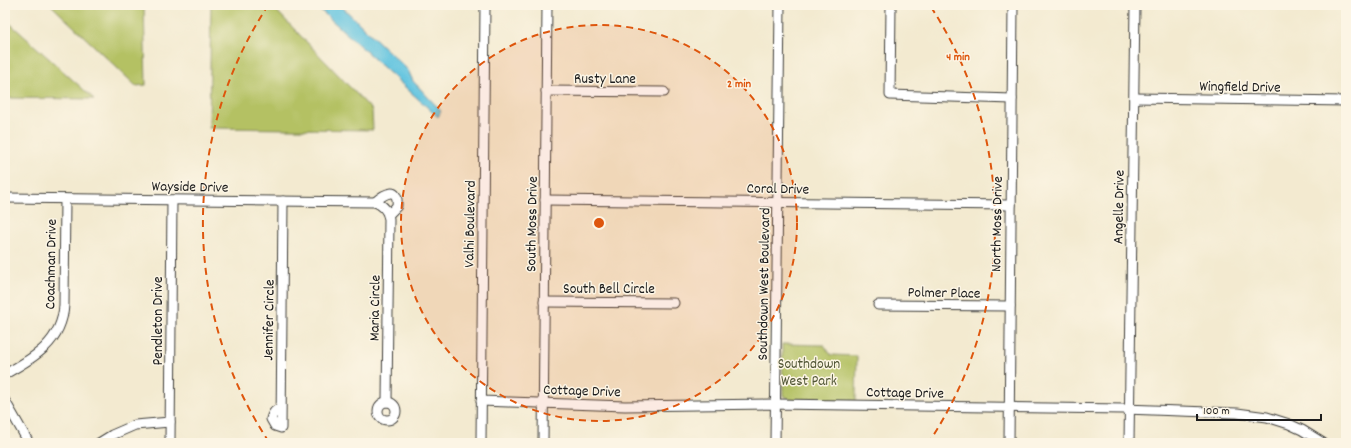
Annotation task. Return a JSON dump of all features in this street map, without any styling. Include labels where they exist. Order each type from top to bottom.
[{"type":"street","name":"Valhi Boulevard","points":[[481,443],[485,5]]},
{"type":"street","name":"South Moss Drive","points":[[543,443],[547,5]]},
{"type":"street","name":"Southdown West Boulevard","points":[[775,443],[779,202],[780,5]]},
{"type":"street","points":[[891,5],[890,95],[1012,99]]},
{"type":"street","name":"North Moss Drive","points":[[1009,443],[1013,5]]},
{"type":"street","name":"Angelle Drive","points":[[1130,443],[1135,5]]},
{"type":"street","name":"Rusty Lane","points":[[546,91],[664,92]]},
{"type":"street","name":"Wingfield Drive","points":[[1134,98],[1346,101]]},
{"type":"street","name":"Maria Circle","points":[[375,202],[387,193],[395,195],[398,200],[397,206],[388,214],[387,402]]},
{"type":"street","name":"Wayside Drive","points":[[5,198],[375,202]]},
{"type":"street","name":"Coachman Drive","points":[[5,374],[39,354],[51,341],[59,327],[64,313],[65,199]]},
{"type":"street","name":"Pendleton Drive","points":[[170,443],[172,200]]},
{"type":"street","name":"Coral Drive","points":[[545,200],[1011,205]]},
{"type":"street","name":"Jennifer Circle","points":[[281,428],[283,201]]},
{"type":"street","points":[[375,202],[385,208],[388,214]]},
{"type":"street","name":"South Bell Circle","points":[[544,302],[674,303]]},
{"type":"street","name":"Polmer Place","points":[[878,305],[1010,306]]},
{"type":"street","points":[[5,401],[29,443]]},
{"type":"street","name":"Cottage Drive","points":[[481,401],[625,406],[775,404],[1130,409],[1238,413],[1267,417],[1296,427],[1323,443]]},
{"type":"street","points":[[98,443],[135,425],[170,422]]},
{"type":"green space","points":[[51,5],[144,5],[146,85],[136,86]]},
{"type":"green space","points":[[211,5],[271,5],[372,110],[373,130],[209,128]]},
{"type":"green space","points":[[5,19],[94,99],[5,98]]},
{"type":"green space","name":"Southdown West Park","points":[[782,344],[824,345],[831,355],[857,356],[856,401],[792,400],[783,396]]},
{"type":"water","points":[[315,5],[340,5],[408,70],[413,81],[441,111],[438,117]]}]
